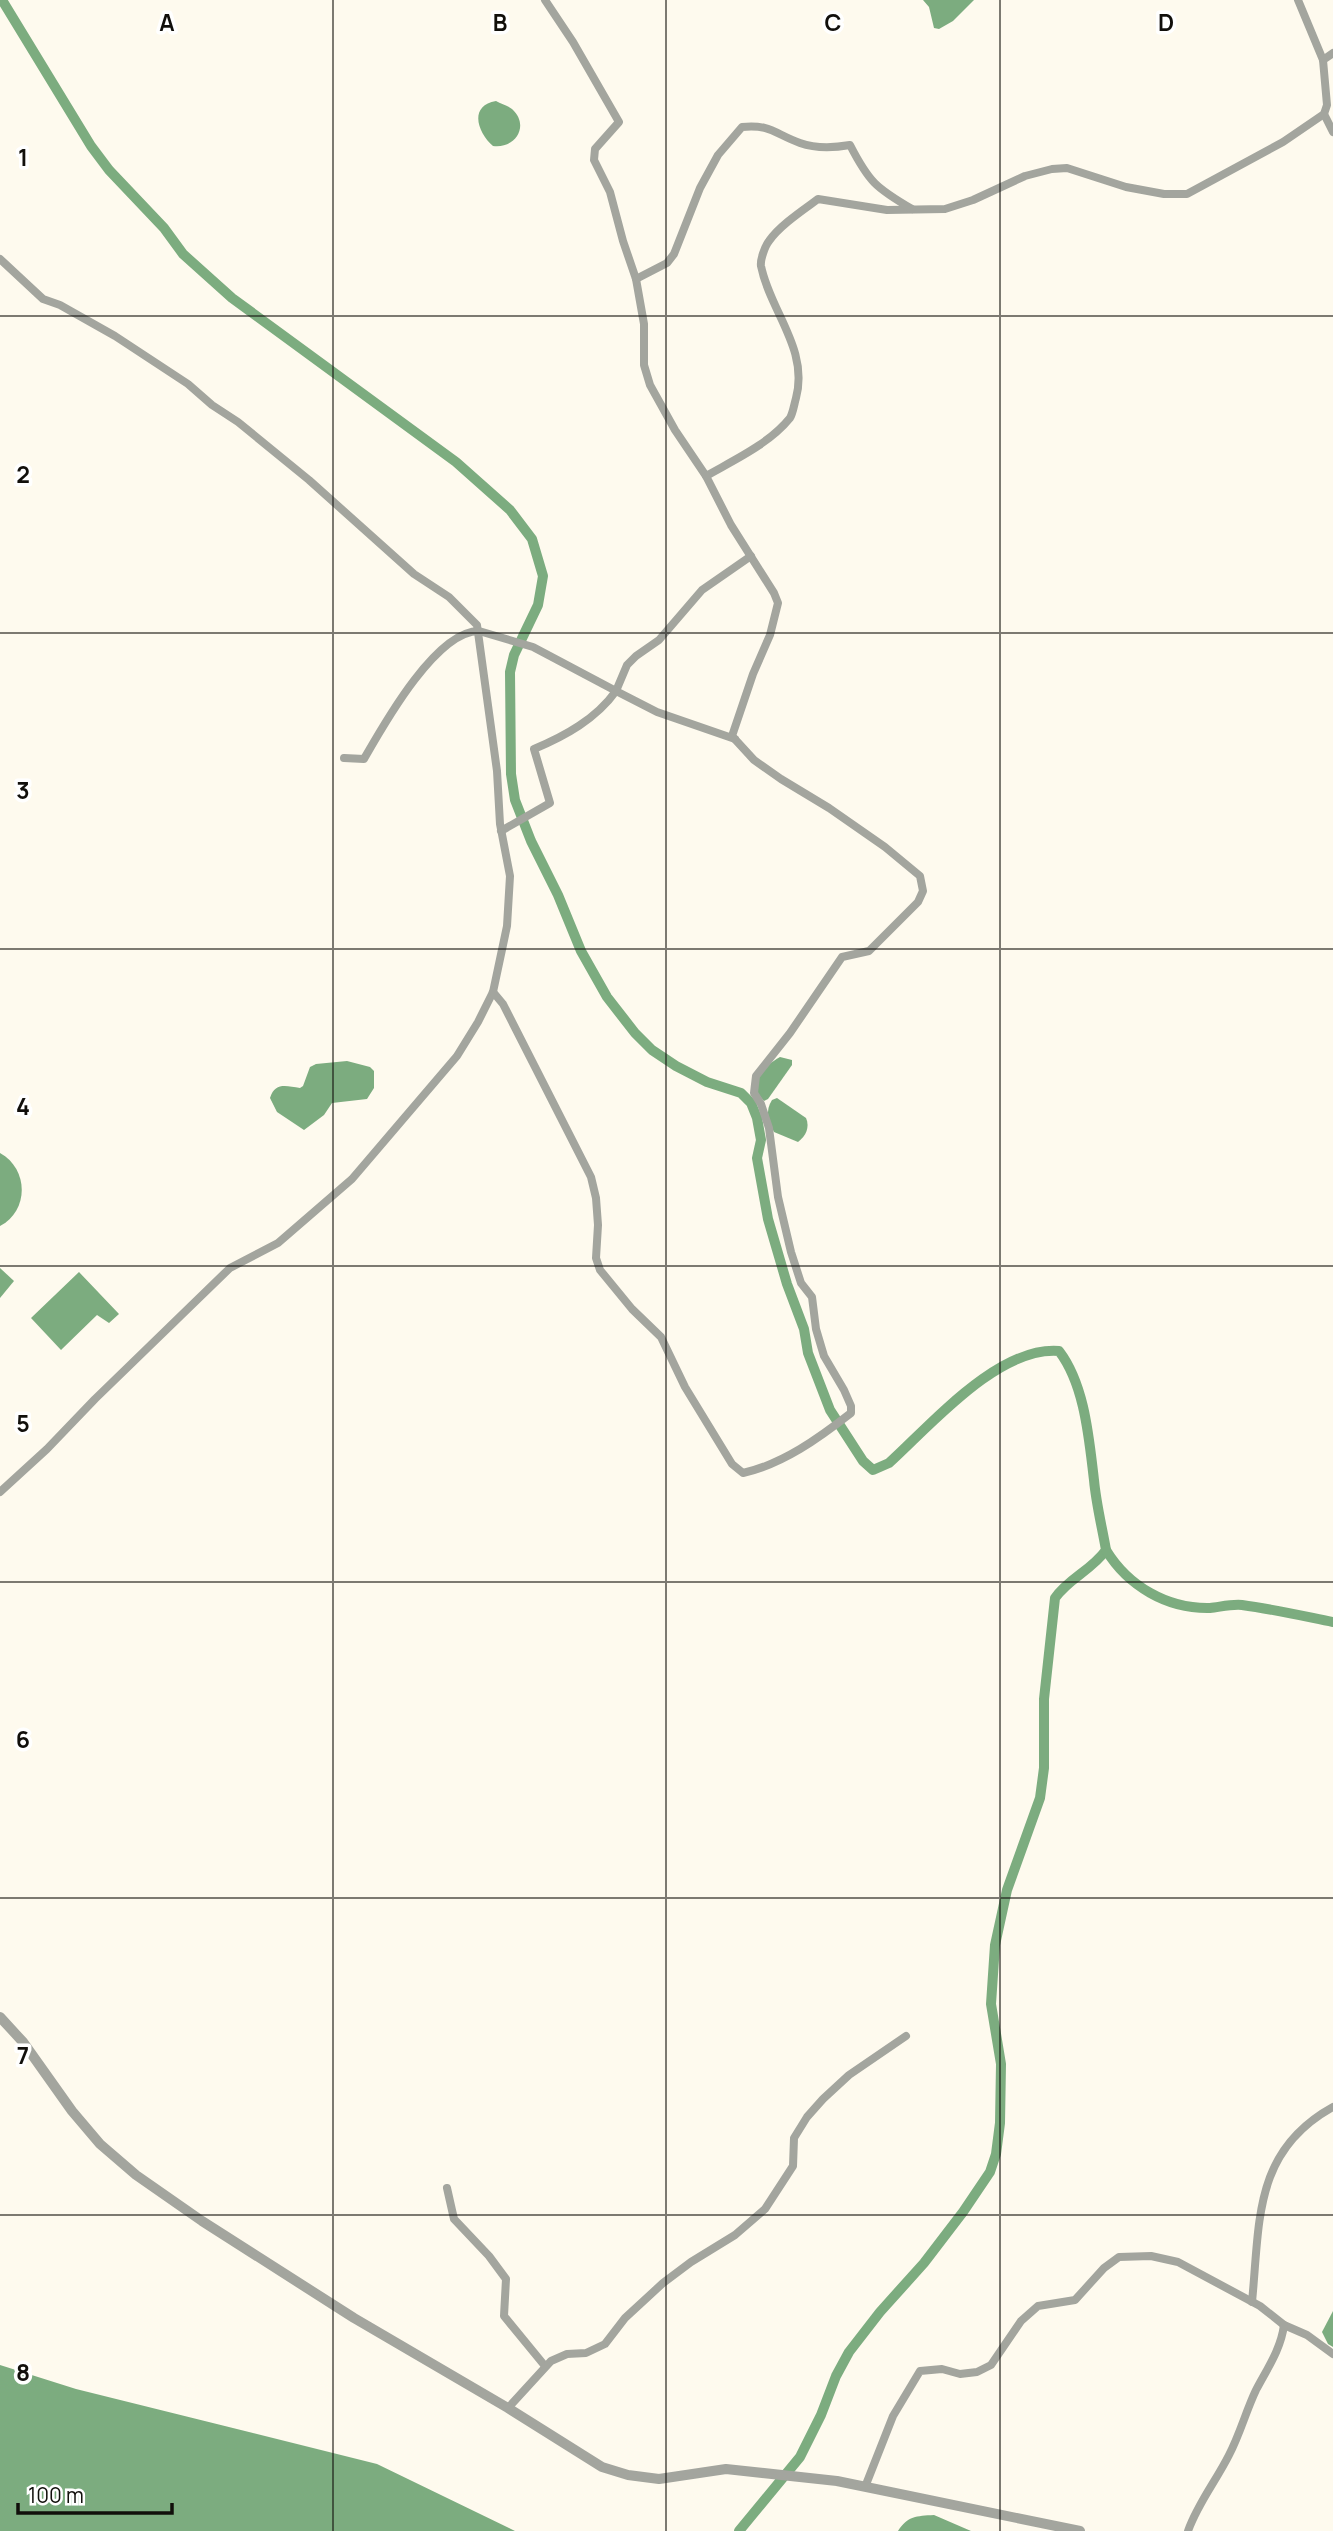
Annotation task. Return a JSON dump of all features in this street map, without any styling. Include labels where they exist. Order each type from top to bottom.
[{"type":"street","points":[[493,992],[508,1013],[591,1177],[596,1198],[596,1258],[600,1270],[632,1309],[661,1337],[685,1387],[732,1464],[743,1473],[761,1469],[804,1446],[851,1413],[851,1406],[844,1391],[824,1356],[816,1329],[812,1297],[801,1283],[791,1252],[778,1197],[769,1128],[761,1104],[754,1094],[756,1076],[790,1033],[842,957],[869,951],[918,902],[923,891],[920,876],[829,807],[763,767],[732,736],[753,674],[770,635],[778,603],[706,476],[675,430],[650,385],[644,365],[644,324],[636,279],[613,201],[594,160],[595,149],[619,122],[573,42],[545,0]]},
{"type":"street","points":[[706,476],[768,438],[791,417],[799,390],[799,367],[793,345],[760,263],[768,241],[797,214],[818,200],[887,210],[945,209],[973,200],[1025,176],[1067,168],[1126,187],[1164,194],[1187,194],[1283,142],[1324,114],[1327,105],[1322,61],[1298,0]]},
{"type":"street","points":[[1322,61],[1333,53]]},
{"type":"street","points":[[1324,114],[1333,132]]},
{"type":"street","points":[[636,279],[667,262],[674,254],[700,188],[718,155],[742,127],[762,125],[802,144],[827,149],[850,145],[874,184],[884,194],[913,209]]},
{"type":"street","points":[[0,259],[43,299],[125,342],[188,384],[212,405],[238,422],[309,480],[414,574],[456,603],[477,625],[497,771],[501,831],[510,876],[507,926],[493,992],[457,1056],[352,1180],[278,1243],[230,1268],[0,1492]]},
{"type":"street","points":[[501,831],[550,803],[534,749],[565,736],[607,704],[627,665],[635,656],[659,640],[702,590],[751,556]]},
{"type":"street","points":[[344,758],[364,759],[424,666],[453,640],[471,631],[533,647],[657,712],[735,739]]},
{"type":"street","points":[[0,2017],[23,2042],[72,2111],[100,2144],[136,2175],[202,2221],[354,2318],[508,2408],[602,2467],[659,2479],[726,2469],[837,2481],[1080,2531]]},
{"type":"street","points":[[508,2408],[545,2366],[567,2354],[586,2353],[604,2344],[625,2318],[663,2283],[735,2235],[765,2209],[793,2166],[794,2138],[807,2117],[849,2076],[906,2036]]},
{"type":"street","points":[[1252,2302],[1262,2199],[1274,2166],[1283,2148],[1307,2122],[1333,2108]]},
{"type":"street","points":[[447,2188],[454,2219],[489,2256],[506,2279],[505,2316],[545,2366]]},
{"type":"street","points":[[865,2487],[893,2416],[919,2371],[942,2369],[960,2374],[977,2372],[991,2365],[1021,2321],[1038,2306],[1075,2301],[1104,2269],[1119,2257],[1151,2256],[1178,2262],[1252,2302],[1333,2354]]},
{"type":"street","points":[[1188,2531],[1202,2498],[1228,2457],[1246,2410],[1276,2352],[1284,2325]]},
{"type":"shaded area","points":[[923,0],[974,0],[953,21],[939,29],[934,28],[929,7]]},
{"type":"shaded area","points":[[496,101],[512,109],[520,122],[518,135],[508,144],[501,146],[493,146],[488,141],[478,120],[482,108]]},
{"type":"shaded area","points":[[780,1057],[792,1060],[792,1065],[764,1101],[757,1093],[758,1080],[765,1068]]},
{"type":"shaded area","points":[[347,1061],[370,1067],[374,1071],[374,1088],[367,1099],[332,1103],[324,1115],[304,1130],[277,1112],[270,1098],[275,1089],[282,1086],[300,1088],[310,1067],[316,1064]]},
{"type":"shaded area","points":[[777,1098],[806,1118],[806,1131],[798,1142],[774,1132],[772,1128],[768,1116],[769,1108],[772,1100]]},
{"type":"shaded area","points":[[0,1153],[10,1160],[16,1169],[22,1190],[16,1211],[0,1226]]},
{"type":"shaded area","points":[[0,1268],[14,1281],[0,1298]]},
{"type":"shaded area","points":[[79,1272],[119,1314],[109,1323],[97,1315],[61,1350],[31,1318]]},
{"type":"shaded area","points":[[1333,2311],[1333,2347],[1328,2344],[1322,2332]]},
{"type":"shaded area","points":[[0,2365],[76,2389],[377,2464],[515,2531],[0,2531]]},
{"type":"shaded area","points":[[934,2515],[971,2531],[898,2531],[905,2522],[913,2518]]},
{"type":"waterway","points":[[2,0],[91,146],[109,170],[164,228],[183,254],[232,298],[456,462],[510,510],[532,539],[543,576],[538,605],[514,655],[510,672],[511,774],[515,800],[581,951],[607,997],[635,1033],[652,1050],[676,1066],[707,1082],[741,1093],[751,1103],[761,1140],[757,1158],[768,1219],[787,1284],[804,1329],[808,1353],[830,1410],[863,1461],[873,1470],[889,1463],[945,1410],[989,1374],[1012,1361],[1036,1353],[1059,1351],[1068,1365],[1080,1396],[1088,1430],[1106,1550],[1055,1598],[1044,1699],[1044,1768],[1040,1798],[1007,1890],[995,1945],[991,2004],[1001,2064],[1000,2123],[996,2154],[990,2172],[963,2212],[849,2352],[800,2457],[739,2531]]},
{"type":"waterway","points":[[1106,1550],[1125,1574],[1164,1600],[1194,1607],[1242,1605],[1333,1622]]}]
